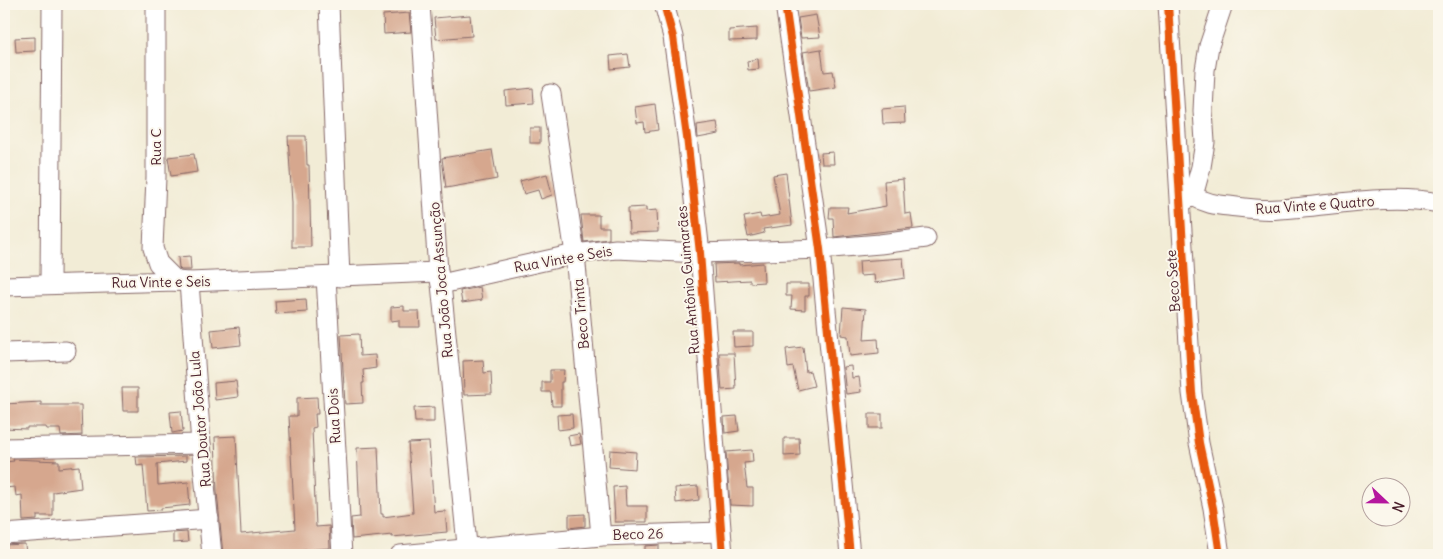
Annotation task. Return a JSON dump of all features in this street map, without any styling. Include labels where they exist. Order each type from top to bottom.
[{"type":"street","points":[[50,284],[52,4]]},
{"type":"street","name":"Rua C","points":[[156,4],[156,177],[153,248],[158,263],[182,282]]},
{"type":"street","name":"Rua Dois","points":[[329,4],[333,277],[342,555]]},
{"type":"street","name":"Rua João Joca Assunção","points":[[420,4],[440,278],[468,552]]},
{"type":"street","name":"Rua Antônio Guimarães","points":[[664,4],[676,56],[700,252],[722,555]]},
{"type":"street","points":[[785,4],[820,248],[850,555]]},
{"type":"street","name":"Beco Sete","points":[[1168,4],[1187,200],[1192,392],[1199,443],[1213,508],[1220,555]]},
{"type":"street","points":[[1187,200],[1201,167],[1205,142],[1203,110],[1205,70],[1209,46],[1223,4]]},
{"type":"street","name":"Beco Trinta","points":[[551,94],[575,254],[601,536]]},
{"type":"street","name":"Rua Vinte e Quatro","points":[[1187,200],[1251,209],[1280,209],[1396,199],[1424,200],[1439,203]]},
{"type":"street","name":"Rua Vinte e Seis","points":[[4,286],[333,277],[440,278],[575,254],[616,249],[700,252],[820,248],[880,244],[926,238]]},
{"type":"street","name":"Rua Doutor João Lula","points":[[182,282],[212,555]]},
{"type":"street","points":[[4,353],[66,351]]},
{"type":"street","points":[[4,448],[201,444]]},
{"type":"street","points":[[4,534],[209,519]]},
{"type":"street","name":"Beco 26","points":[[400,555],[468,552],[601,536],[720,532]]},
{"type":"building","points":[[409,13],[411,32],[384,34],[383,15]]},
{"type":"building","points":[[470,15],[472,36],[436,39],[434,18]]},
{"type":"building","points":[[816,15],[820,37],[801,38],[798,18]]},
{"type":"building","points":[[757,28],[757,40],[729,41],[729,30]]},
{"type":"building","points":[[35,37],[35,51],[16,52],[15,38]]},
{"type":"building","points":[[821,49],[824,72],[833,71],[836,87],[809,91],[803,52]]},
{"type":"building","points":[[628,54],[630,67],[611,69],[610,56]]},
{"type":"building","points":[[758,59],[759,69],[748,70],[747,61]]},
{"type":"building","points":[[533,88],[534,103],[506,105],[505,91]]},
{"type":"building","points":[[655,104],[658,130],[645,132],[644,122],[637,123],[635,107]]},
{"type":"building","points":[[904,107],[905,123],[883,124],[882,109]]},
{"type":"building","points":[[717,122],[719,134],[698,138],[697,125]]},
{"type":"building","points":[[530,128],[540,128],[540,143],[530,143]]},
{"type":"building","points":[[288,136],[306,136],[307,165],[309,165],[311,247],[292,247],[292,203]]},
{"type":"building","points":[[492,150],[497,179],[446,188],[442,158]]},
{"type":"building","points":[[833,152],[834,164],[822,164],[821,153]]},
{"type":"building","points":[[194,154],[197,172],[171,176],[168,157]]},
{"type":"building","points":[[786,173],[792,225],[763,229],[764,233],[748,237],[744,217],[760,214],[761,218],[780,215],[773,175]]},
{"type":"building","points":[[547,174],[552,195],[541,199],[538,190],[524,194],[520,181]]},
{"type":"building","points":[[903,179],[905,214],[911,213],[913,228],[834,237],[833,218],[829,218],[830,207],[848,207],[847,213],[886,206],[884,181]]},
{"type":"building","points":[[646,207],[646,211],[657,210],[658,232],[629,233],[628,208]]},
{"type":"building","points":[[581,215],[599,215],[599,227],[609,227],[609,239],[584,242]]},
{"type":"building","points":[[190,256],[191,270],[181,270],[178,257]]},
{"type":"building","points":[[903,258],[905,278],[875,283],[874,275],[860,276],[859,261]]},
{"type":"building","points":[[739,263],[739,265],[763,263],[764,282],[750,283],[750,280],[715,282],[714,264]]},
{"type":"building","points":[[786,284],[809,284],[809,296],[805,296],[805,310],[791,309],[792,296],[786,296]]},
{"type":"building","points":[[480,287],[482,300],[462,303],[460,291]]},
{"type":"building","points":[[306,299],[307,312],[276,314],[275,301]]},
{"type":"building","points":[[404,306],[404,311],[419,311],[420,327],[399,327],[399,320],[391,321],[391,307]]},
{"type":"building","points":[[843,307],[866,309],[864,340],[878,339],[879,353],[850,356],[848,336],[841,335]]},
{"type":"building","points":[[239,327],[241,345],[213,348],[211,330]]},
{"type":"building","points":[[733,332],[753,332],[753,346],[734,347]]},
{"type":"building","points":[[359,334],[360,356],[375,355],[376,368],[363,370],[363,403],[345,404],[341,335]]},
{"type":"building","points":[[803,347],[806,372],[810,371],[814,386],[798,390],[793,367],[788,368],[786,349]]},
{"type":"building","points":[[719,353],[734,353],[736,389],[722,390]]},
{"type":"building","points":[[483,360],[484,373],[491,372],[492,394],[464,395],[463,361]]},
{"type":"building","points":[[851,366],[852,378],[859,377],[861,392],[846,394],[843,367]]},
{"type":"building","points":[[550,370],[564,370],[563,382],[561,382],[561,406],[552,406],[551,392],[542,392],[542,382],[550,382]]},
{"type":"building","points":[[236,381],[238,397],[215,400],[214,383]]},
{"type":"building","points":[[122,388],[138,388],[138,411],[123,411]]},
{"type":"building","points":[[317,397],[318,414],[315,414],[316,427],[312,428],[316,527],[329,526],[330,548],[252,555],[223,555],[217,492],[215,437],[236,436],[241,534],[295,529],[289,416],[297,416],[297,398]]},
{"type":"building","points":[[41,402],[41,405],[81,405],[82,435],[61,436],[60,429],[47,429],[46,427],[27,427],[27,429],[4,428],[4,404]]},
{"type":"building","points":[[434,407],[434,422],[415,422],[414,408]]},
{"type":"building","points":[[181,411],[183,431],[172,433],[170,412]]},
{"type":"building","points":[[572,414],[573,428],[558,430],[557,415]]},
{"type":"building","points":[[869,414],[882,414],[882,428],[869,428]]},
{"type":"building","points":[[737,416],[739,431],[725,433],[724,417]]},
{"type":"building","points":[[579,434],[581,444],[570,446],[568,436]]},
{"type":"building","points":[[784,438],[799,438],[800,455],[784,456]]},
{"type":"building","points":[[429,442],[434,512],[445,511],[447,532],[352,539],[351,518],[360,517],[357,448],[378,447],[381,514],[383,514],[383,517],[413,513],[408,443]]},
{"type":"building","points":[[610,450],[636,452],[635,469],[609,467]]},
{"type":"building","points":[[752,450],[753,462],[744,463],[747,488],[753,488],[753,506],[730,505],[726,452]]},
{"type":"building","points":[[186,456],[186,461],[157,464],[158,485],[188,482],[190,505],[147,511],[143,465],[137,466],[136,457]]},
{"type":"building","points":[[13,459],[59,461],[59,468],[79,466],[81,488],[53,492],[53,516],[37,516],[37,520],[23,521],[22,495],[16,496],[15,487],[4,488],[4,462],[14,461]]},
{"type":"building","points":[[625,486],[626,506],[647,506],[647,522],[615,522],[613,487]]},
{"type":"building","points":[[698,486],[699,500],[676,503],[675,488]]},
{"type":"building","points":[[585,514],[585,526],[569,528],[569,515]]},
{"type":"building","points":[[187,532],[188,542],[173,543],[173,533]]},
{"type":"building","points":[[25,544],[26,555],[4,555],[4,545]]},
{"type":"building","points":[[659,545],[659,555],[645,555],[645,546]]},
{"type":"cycle path","points":[[664,4],[673,37],[700,253],[723,555]]},
{"type":"cycle path","points":[[785,4],[820,249],[850,555]]},
{"type":"cycle path","points":[[1168,4],[1192,393],[1199,443],[1213,508],[1220,555]]}]
